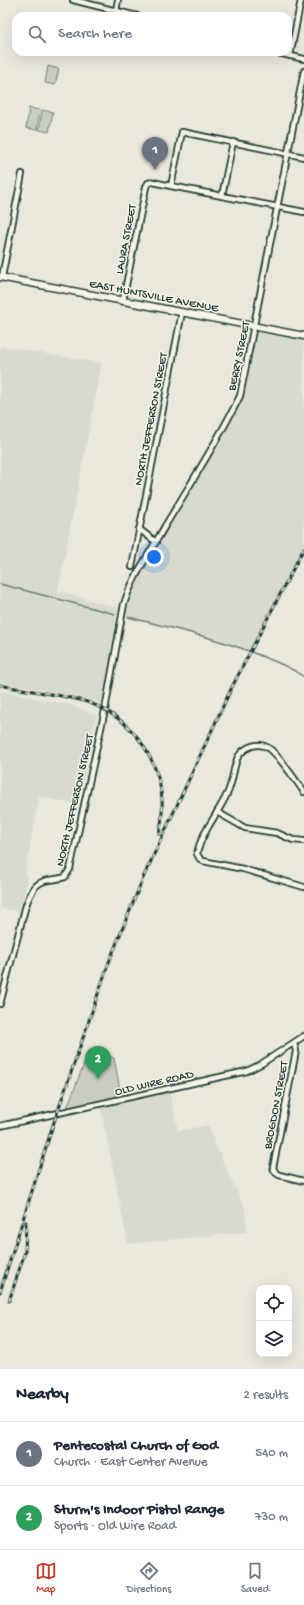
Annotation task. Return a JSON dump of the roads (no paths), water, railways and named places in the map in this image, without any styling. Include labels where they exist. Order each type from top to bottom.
[{"type":"main road","name":"EAST HUNTSVILLE AVENUE","points":[[1,277],[304,336]]},
{"type":"street","points":[[73,0],[123,12]]},
{"type":"street","points":[[116,10],[118,0]]},
{"type":"street","points":[[292,46],[301,0]]},
{"type":"street","points":[[290,56],[304,59]]},
{"type":"street","name":"BERRY STREET","points":[[121,620],[129,590],[228,421],[240,396],[304,71]]},
{"type":"street","points":[[304,157],[182,132],[171,186],[304,212]]},
{"type":"street","points":[[222,196],[233,142]]},
{"type":"street","points":[[1,277],[22,174]]},
{"type":"street","name":"LAURA STREET","points":[[123,300],[146,187],[148,183],[153,182],[171,186]]},
{"type":"street","name":"NORTH JEFFERSON STREET","points":[[132,567],[182,312]]},
{"type":"street","points":[[139,529],[156,542]]},
{"type":"street","name":"NORTH JEFFERSON STREET","points":[[0,1004],[31,891],[39,882],[65,877],[70,869],[104,710],[121,620]]},
{"type":"street","points":[[304,792],[270,749],[254,746],[244,750],[237,758],[232,782],[218,812],[201,840],[197,850],[197,856],[203,861],[243,869],[304,887]]},
{"type":"street","points":[[218,812],[245,828],[277,834],[294,840],[304,840]]},
{"type":"street","name":"OLD WIRE ROAD","points":[[0,1126],[247,1071],[261,1064],[304,1036]]},
{"type":"street","name":"BROGDON STREET","points":[[294,1043],[296,1051],[273,1164],[274,1171],[279,1175],[304,1181]]},
{"type":"waterway","points":[[0,584],[115,614]]},
{"type":"waterway","points":[[128,617],[232,645],[281,664],[304,677]]},
{"type":"railway","points":[[0,1292],[52,1128],[109,962],[143,878],[232,687],[304,548]]},
{"type":"railway","points":[[0,685],[87,702],[106,711],[123,722],[137,737],[148,754],[157,773],[161,793],[162,813],[159,834]]},
{"type":"railway","points":[[9,1301],[25,1252],[26,1222]]},
{"type":"place","name":"Pentecostal Church of God","points":[[155,170]]},
{"type":"place","name":"Sturm's Indoor Pistol Range","points":[[98,1079]]}]
